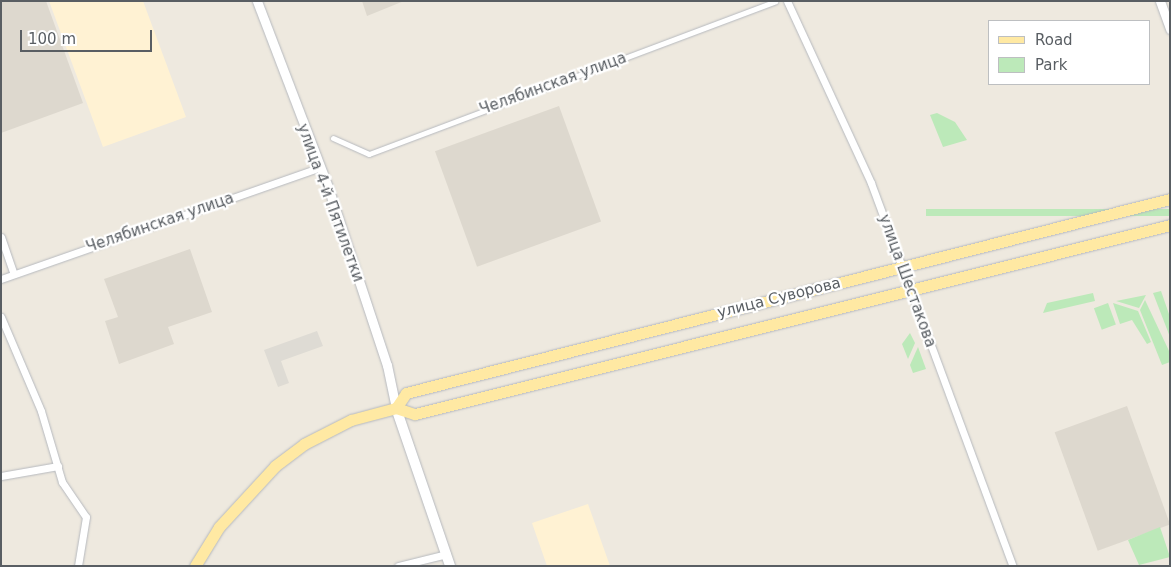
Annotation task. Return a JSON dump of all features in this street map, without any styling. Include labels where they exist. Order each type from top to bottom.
[{"type":"main road","name":"улица Суворова","points":[[396,408],[406,393],[1170,199]]},
{"type":"main road","name":"улица Суворова","points":[[196,566],[219,526],[275,466],[326,432],[396,408],[415,414],[1170,225]]},
{"type":"main road","points":[[396,408],[450,566]]},
{"type":"street","name":"улица 4-й Пятилетки","points":[[257,1],[387,365],[396,408]]},
{"type":"street","name":"Челябинская улица","points":[[333,138],[369,154],[776,1]]},
{"type":"street","name":"улица Шестакова","points":[[787,1],[850,130],[1014,566]]},
{"type":"street","points":[[1160,1],[1170,29]]},
{"type":"street","name":"Челябинская улица","points":[[1,279],[318,168]]},
{"type":"street","points":[[1,237],[14,274]]},
{"type":"street","points":[[1,317],[41,411],[62,482],[86,517],[78,566]]},
{"type":"street","points":[[1,476],[58,466]]},
{"type":"street","points":[[398,566],[447,554]]},
{"type":"shaded area","points":[[1,1],[46,1],[83,103],[1,133]]},
{"type":"shaded area","points":[[49,1],[143,1],[186,117],[103,147]]},
{"type":"shaded area","points":[[362,1],[404,1],[367,16]]},
{"type":"shaded area","points":[[559,106],[601,222],[477,267],[435,151]]},
{"type":"shaded area","points":[[190,249],[212,312],[168,327],[174,344],[119,364],[105,321],[118,317],[104,279]]},
{"type":"shaded area","points":[[317,331],[323,346],[281,361],[289,383],[278,387],[264,350]]},
{"type":"shaded area","points":[[1127,406],[1170,524],[1098,551],[1055,432]]},
{"type":"shaded area","points":[[588,504],[610,566],[547,566],[532,523]]},
{"type":"green space","points":[[937,113],[955,122],[967,140],[943,147],[930,115]]},
{"type":"green space","points":[[926,209],[1170,209],[1170,216],[926,216]]},
{"type":"green space","points":[[1161,291],[1170,317],[1170,337],[1153,293]]},
{"type":"green space","points":[[1093,293],[1095,301],[1043,313],[1047,303]]},
{"type":"green space","points":[[1146,295],[1139,308],[1116,301]]},
{"type":"green space","points":[[1145,300],[1170,353],[1170,362],[1162,365],[1140,310]]},
{"type":"green space","points":[[1108,303],[1116,325],[1102,330],[1094,308]]},
{"type":"green space","points":[[1113,303],[1138,311],[1151,342],[1147,344],[1132,320],[1120,324]]},
{"type":"green space","points":[[910,333],[915,343],[908,359],[902,344]]},
{"type":"green space","points":[[918,347],[926,369],[913,373],[910,365]]},
{"type":"green space","points":[[1160,527],[1170,557],[1139,565],[1128,540]]}]
